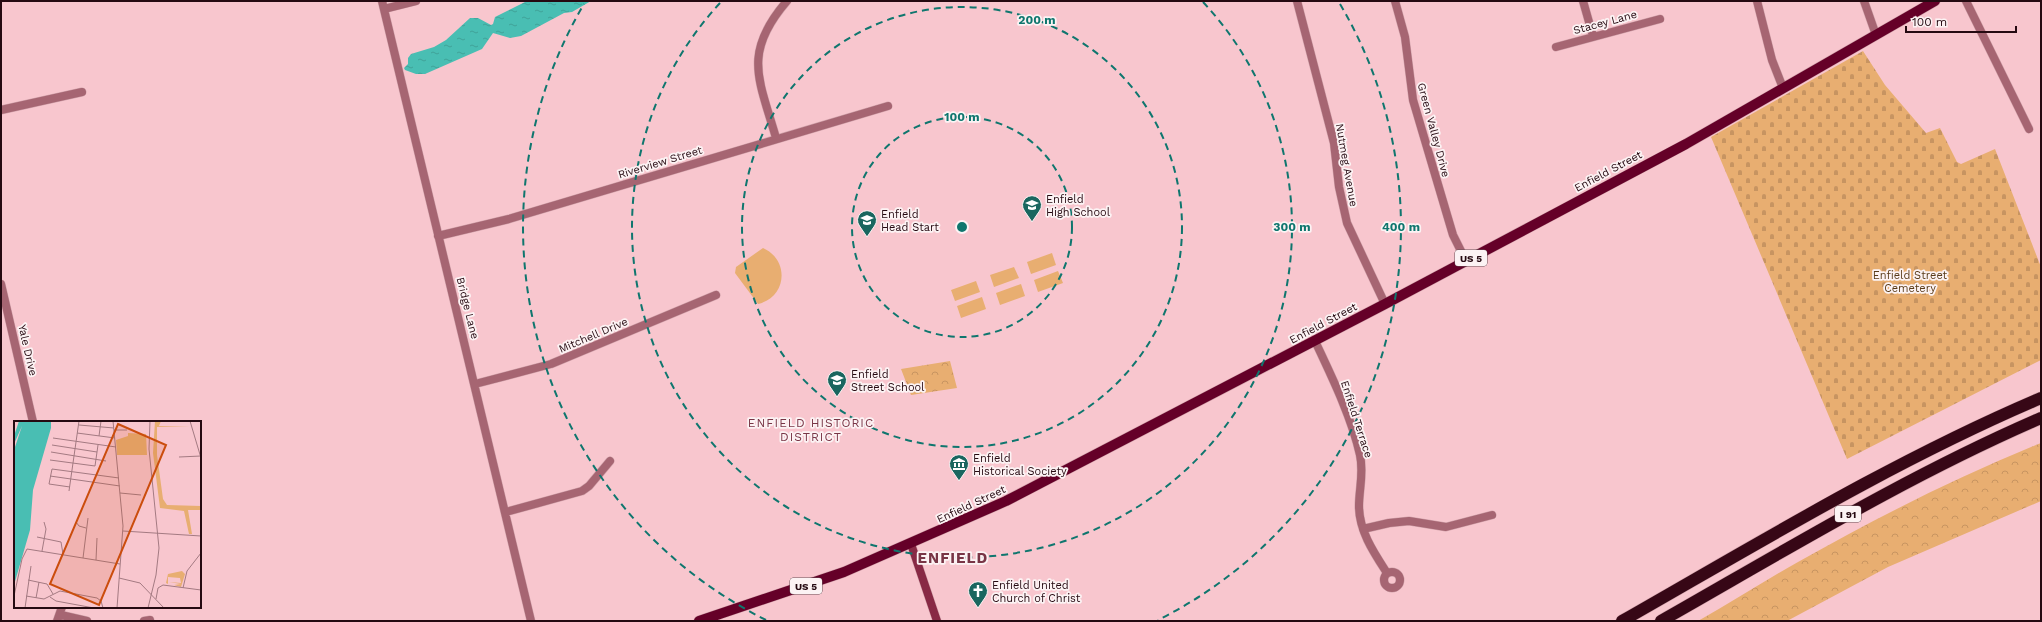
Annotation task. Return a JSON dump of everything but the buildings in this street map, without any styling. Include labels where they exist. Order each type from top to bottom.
[{"type":"highway","name":"I 91","points":[[1622,621],[1883,473],[1950,439],[2041,398]]},
{"type":"highway","name":"I 91","points":[[1661,621],[1907,482],[2041,418]]},
{"type":"main road","name":"Enfield Street","points":[[699,621],[822,580],[911,544],[1006,501],[1315,341],[1686,144],[1935,1]]},
{"type":"main road","points":[[911,544],[937,621]]},
{"type":"street","points":[[383,5],[416,1]]},
{"type":"street","points":[[776,138],[757,66],[759,49],[764,32],[787,1]]},
{"type":"street","name":"Nutmeg Avenue","points":[[1296,1],[1334,143],[1339,187],[1347,223],[1385,304]]},
{"type":"street","name":"Green Valley Drive","points":[[1395,1],[1405,36],[1413,100],[1453,235],[1466,261]]},
{"type":"street","points":[[1583,1],[1593,36]]},
{"type":"street","points":[[1757,1],[1772,60],[1784,88]]},
{"type":"street","points":[[1864,1],[1876,35]]},
{"type":"street","points":[[1966,1],[2029,129]]},
{"type":"street","name":"Bridge Lane","points":[[383,5],[531,621]]},
{"type":"street","name":"Stacey Lane","points":[[1556,47],[1660,19]]},
{"type":"street","points":[[1,110],[82,92]]},
{"type":"street","name":"Riverview Street","points":[[438,236],[509,219],[776,138],[888,106]]},
{"type":"street","name":"Yale Drive","points":[[1,284],[33,421]]},
{"type":"street","name":"Mitchell Drive","points":[[475,384],[551,364],[716,295]]},
{"type":"street","name":"Enfield Terrace","points":[[1315,341],[1333,380],[1360,455],[1362,478],[1359,507],[1363,528],[1376,556],[1387,573]]},
{"type":"street","points":[[506,512],[582,491],[589,486],[610,461]]},
{"type":"street","points":[[1363,528],[1408,521],[1446,527],[1492,514]]},
{"type":"street","points":[[60,614],[87,621]]},
{"type":"green space","name":"Enfield Street Cemetery","points":[[1863,51],[1885,85],[1926,133],[1940,128],[1957,162],[1961,164],[1995,149],[2041,267],[2041,360],[1847,459],[1711,137]]},
{"type":"green space","points":[[763,248],[772,254],[778,261],[782,278],[775,294],[768,300],[758,304],[735,273],[736,267]]},
{"type":"green space","points":[[1052,253],[1056,265],[1031,274],[1027,262]]},
{"type":"green space","points":[[1014,267],[1019,278],[994,287],[990,275]]},
{"type":"green space","points":[[1058,271],[1063,283],[1038,292],[1034,280]]},
{"type":"green space","points":[[976,281],[980,292],[955,301],[951,290]]},
{"type":"green space","points":[[1021,284],[1025,296],[1000,305],[996,293]]},
{"type":"green space","points":[[982,297],[986,309],[961,318],[957,306]]},
{"type":"green space","points":[[950,361],[957,388],[911,395],[901,369]]},
{"type":"green space","points":[[2041,443],[2041,501],[1888,567],[1787,621],[1698,621],[1798,562],[1887,514],[1948,484]]},
{"type":"water","points":[[527,1],[591,1],[572,12],[564,13],[521,36],[510,38],[493,33],[482,49],[425,74],[416,74],[405,70],[404,68],[408,64],[408,58],[411,54],[434,47],[446,40],[470,18],[478,18],[491,25],[493,24],[495,17]]},
{"type":"place","name":"Enfield High School","points":[[1032,222]]},
{"type":"place","name":"Enfield Head Start","points":[[867,237]]},
{"type":"place","name":"Enfield Street School","points":[[837,397]]},
{"type":"place","name":"Enfield Historical Society","points":[[959,481]]},
{"type":"place","name":"Enfield United Church of Christ","points":[[978,608]]},
{"type":"district","name":"ENFIELD HISTORIC DISTRICT","points":[[811,430]]},
{"type":"district","name":"ENFIELD","points":[[953,558]]}]
